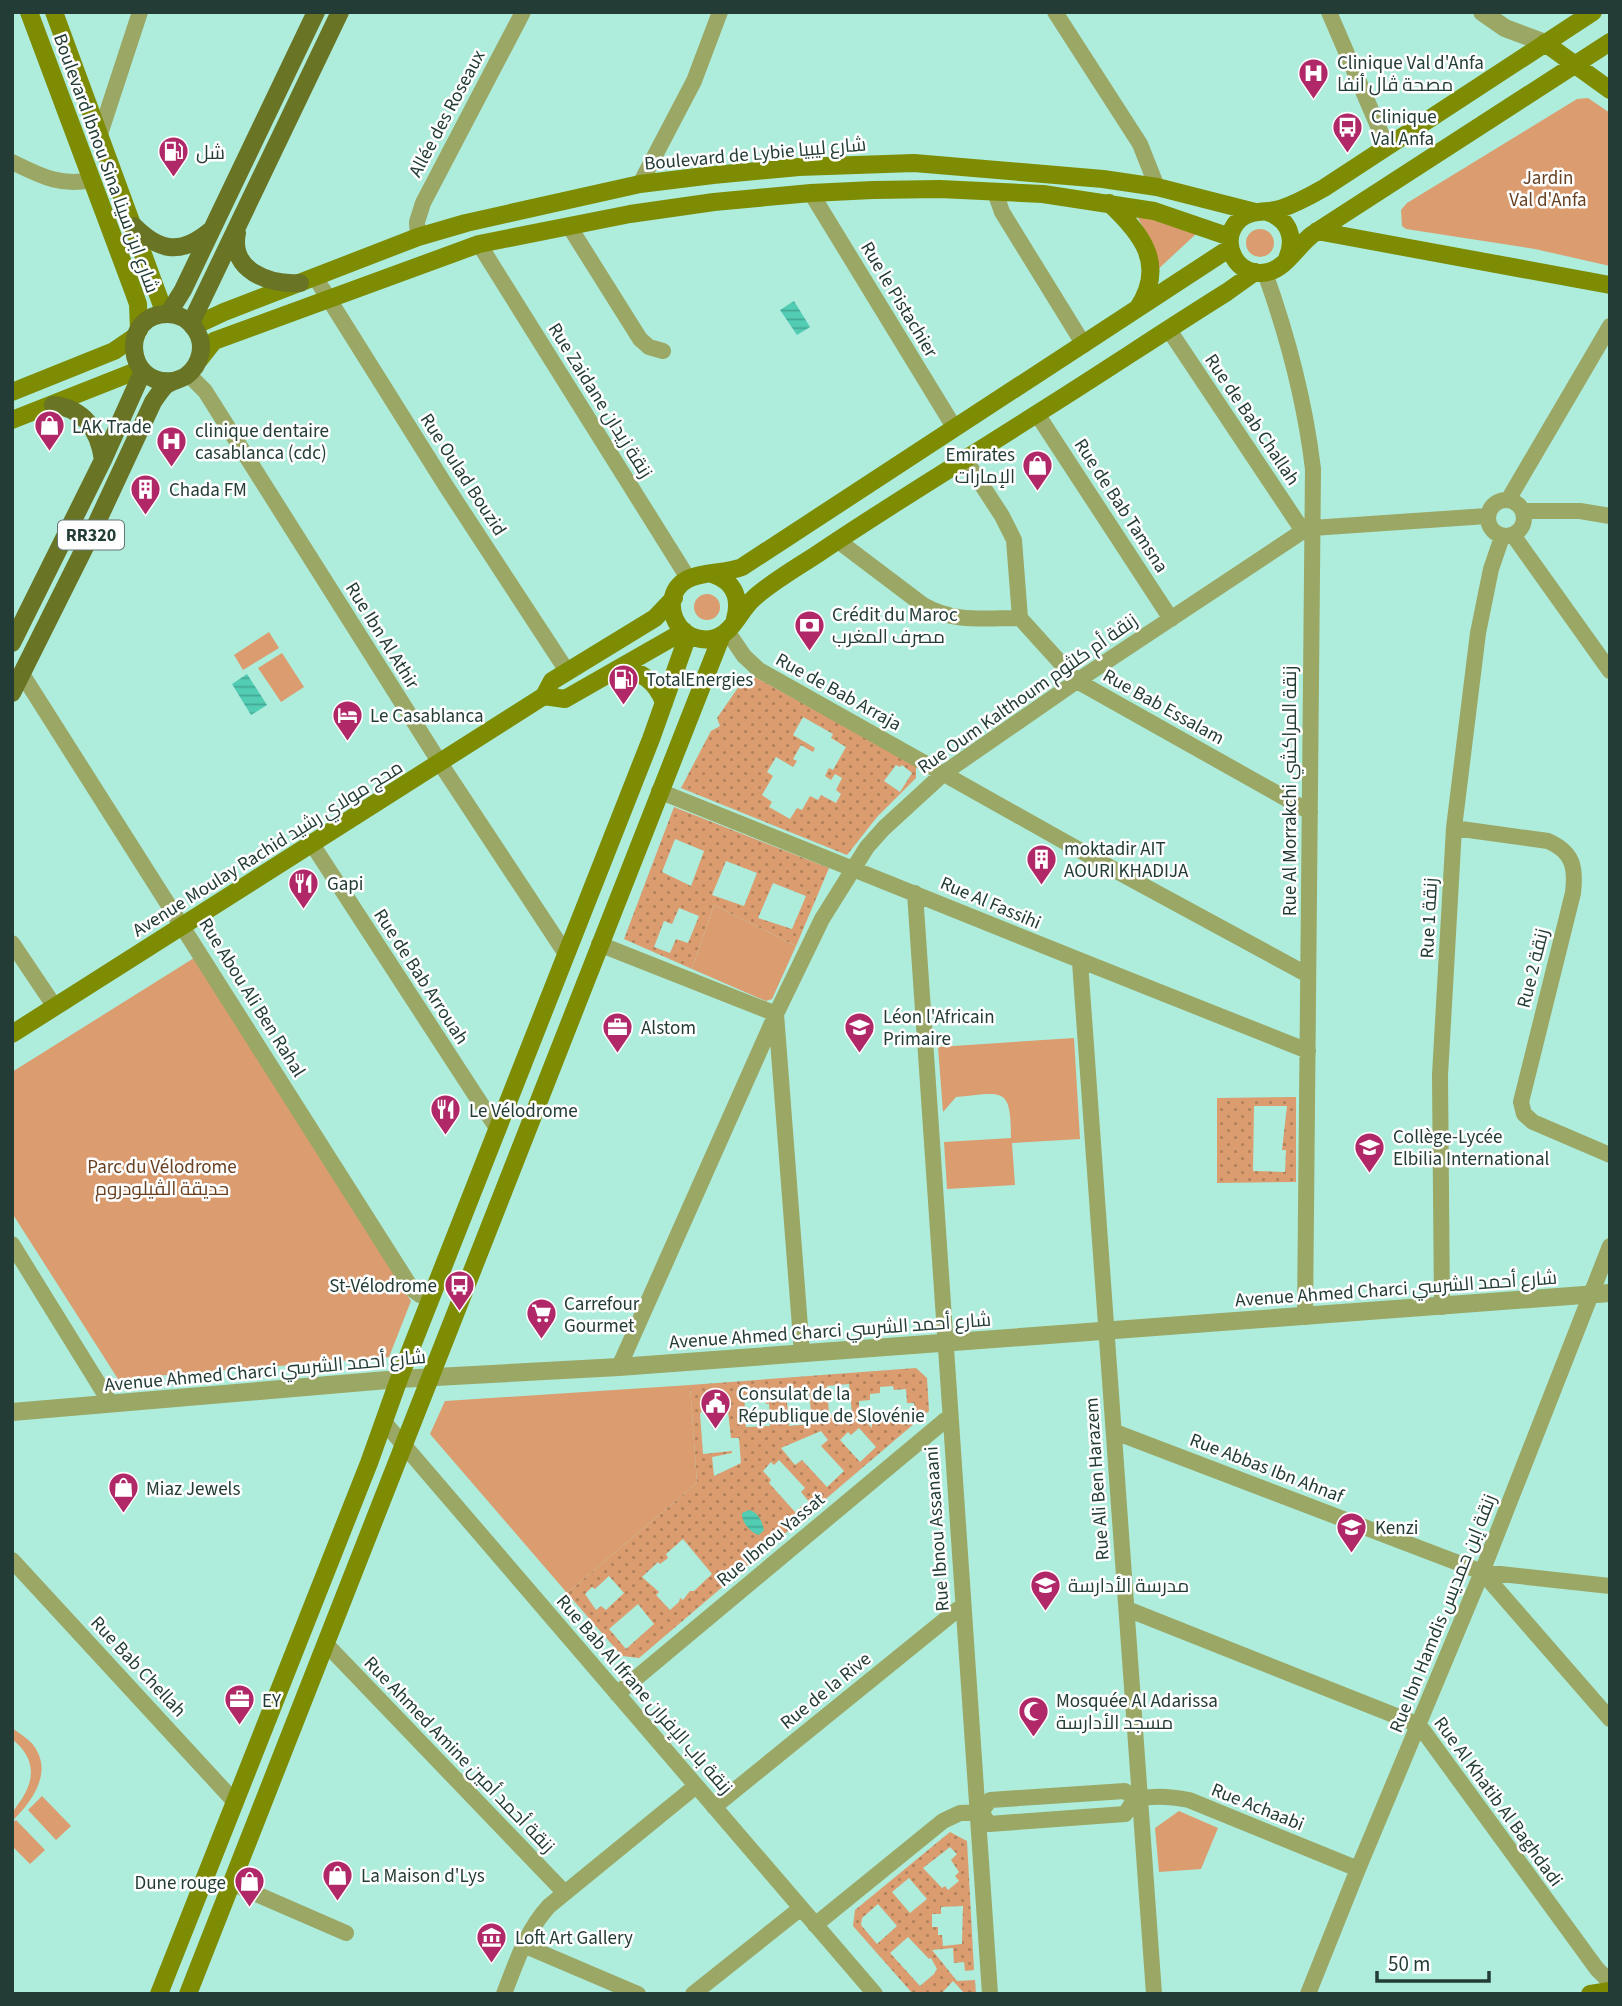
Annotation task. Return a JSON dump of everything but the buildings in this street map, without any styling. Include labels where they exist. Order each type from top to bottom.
[{"type":"main road","name":"Boulevard Ibnou Sina شارع ابن سينا","points":[[29,12],[136,297],[137,333]]},
{"type":"main road","name":"Boulevard Ibnou Sina شارع ابن سينا","points":[[54,12],[167,314]]},
{"type":"main road","points":[[167,314],[178,301],[316,12]]},
{"type":"main road","points":[[192,325],[340,12]]},
{"type":"main road","points":[[1593,12],[1324,188],[1282,208],[1238,220],[1230,242],[1136,311],[741,567],[688,578],[678,588],[674,598],[674,617],[686,633],[708,639],[728,628],[755,596],[838,540],[1260,273],[1279,267],[1317,231],[1610,42]]},
{"type":"main road","points":[[1545,43],[1610,90]]},
{"type":"main road","name":"Boulevard de Lybie شارع ليبيا","points":[[192,325],[418,237],[466,222],[640,184],[799,167],[914,163],[1103,179],[1157,187],[1261,212]]},
{"type":"main road","points":[[137,333],[134,351],[142,370],[157,380],[187,372],[214,341],[479,244],[702,204],[811,193],[940,189],[1043,194],[1109,203],[1178,218],[1230,242],[1239,264],[1260,273]]},
{"type":"main road","points":[[1109,203],[1140,234],[1148,252],[1148,284],[1136,311]]},
{"type":"main road","points":[[1261,212],[1282,220],[1290,232],[1291,244],[1286,259]]},
{"type":"main road","points":[[134,226],[152,240],[176,248],[199,240],[213,228]]},
{"type":"main road","points":[[238,227],[235,245],[251,271],[261,278],[275,282],[307,280]]},
{"type":"main road","points":[[1317,231],[1610,285]]},
{"type":"main road","points":[[12,392],[114,351],[137,333],[148,320],[167,314],[180,316],[192,325],[201,343],[187,372]]},
{"type":"main road","points":[[12,420],[142,370]]},
{"type":"main road","name":"RR320","points":[[12,643],[103,460],[142,370]]},
{"type":"main road","name":"RR320","points":[[12,693],[92,533],[153,402],[159,393],[187,372]]},
{"type":"main road","points":[[53,405],[70,408],[84,417],[98,438],[103,460]]},
{"type":"main road","points":[[188,1994],[659,791],[738,605],[734,591],[726,580],[712,574]]},
{"type":"main road","name":"Avenue Moulay Rachid محج مولاي رشيد","points":[[12,1034],[544,696],[552,681],[655,618],[674,598]]},
{"type":"main road","points":[[159,1994],[664,703],[686,633]]},
{"type":"main road","name":"Avenue Moulay Rachid محج مولاي رشيد","points":[[544,696],[565,699],[686,633]]},
{"type":"main road","points":[[619,668],[645,676],[654,684],[664,703]]},
{"type":"main road","points":[[1590,1994],[1610,1991]]},
{"type":"street","points":[[100,134],[140,12]]},
{"type":"street","name":"Allée des Roseaux","points":[[418,237],[417,222],[423,203],[523,12]]},
{"type":"street","points":[[640,184],[694,81],[720,12]]},
{"type":"street","points":[[1055,12],[1140,144],[1157,187]]},
{"type":"street","points":[[1329,12],[1387,147]]},
{"type":"street","points":[[1482,12],[1505,28],[1545,43]]},
{"type":"street","points":[[12,162],[54,182],[79,183],[91,180]]},
{"type":"street","points":[[995,192],[1002,212],[1084,345]]},
{"type":"street","name":"Rue le Pistachier","points":[[811,193],[954,427]]},
{"type":"street","points":[[569,226],[639,339],[649,347],[663,351]]},
{"type":"street","name":"Rue Zaidane زنقة زيدان","points":[[479,244],[688,578]]},
{"type":"street","name":"Rue Al Morrakchi زنقة المراكشي","points":[[1260,273],[1283,322],[1309,436],[1313,469],[1308,530],[1310,812],[1305,1317]]},
{"type":"street","name":"Rue Oulad Bouzid","points":[[307,280],[328,299],[567,671]]},
{"type":"street","points":[[1508,500],[1610,326]]},
{"type":"street","name":"Rue de Bab Challah","points":[[1169,330],[1308,530]]},
{"type":"street","name":"Rue Ibn Al Athir","points":[[187,372],[205,391],[440,764],[566,954]]},
{"type":"street","name":"Rue de Bab Tamsna","points":[[1037,414],[1171,619]]},
{"type":"street","points":[[838,540],[937,613],[951,618],[1020,618],[1014,540],[1002,516],[965,459]]},
{"type":"street","points":[[1507,536],[1524,523],[1522,511],[1514,502],[1508,500],[1497,502],[1489,511],[1487,516],[1492,531],[1507,536],[1610,671]]},
{"type":"street","points":[[1522,511],[1580,511],[1610,516]]},
{"type":"street","name":"Rue Oum Kalthoum زنقة أم كلثوم","points":[[619,1367],[776,1014],[822,919],[853,867],[884,828],[944,773],[1077,681],[1308,530],[1487,516]]},
{"type":"street","name":"Rue 1 زنقة","points":[[1442,1307],[1440,1075],[1454,828],[1478,633],[1491,569],[1507,536]]},
{"type":"street","name":"Rue Bab Essalam","points":[[1020,618],[1077,681],[1310,812]]},
{"type":"street","name":"Rue de Bab Arraja","points":[[728,628],[744,656],[758,670],[1308,975]]},
{"type":"street","name":"Rue Abou Ali Ben Rahal","points":[[22,674],[412,1289],[420,1295],[432,1297]]},
{"type":"street","name":"Rue Al Fassihi","points":[[659,791],[853,867],[1080,962],[1308,1051]]},
{"type":"street","name":"Rue 2 زنقة","points":[[1454,828],[1548,841],[1560,846],[1568,854],[1575,878],[1573,893],[1521,1102],[1524,1114],[1533,1122],[1610,1155]]},
{"type":"street","name":"Rue de Bab Arrouah","points":[[312,844],[498,1130]]},
{"type":"street","name":"Rue Ibnou Assanaani","points":[[915,893],[990,1994]]},
{"type":"street","points":[[12,943],[55,1007]]},
{"type":"street","points":[[599,944],[776,1014],[802,1353]]},
{"type":"street","name":"Rue Ali Ben Harazem","points":[[1080,962],[1154,1994]]},
{"type":"street","points":[[12,1244],[111,1404]]},
{"type":"street","name":"Rue Ibn Hamdis زنقة إبن حمديس","points":[[1308,1994],[1357,1869],[1482,1572],[1610,1246]]},
{"type":"street","name":"Avenue Ahmed Charci شارع أحمد الشرسي","points":[[12,1412],[400,1379],[619,1367],[1610,1293]]},
{"type":"street","name":"Rue Ibnou Yassat","points":[[617,1695],[949,1417]]},
{"type":"street","name":"Rue Bab Al Ifrane زنقة باب الإفران","points":[[384,1422],[875,1994]]},
{"type":"street","name":"Rue Abbas Ibn Ahnaf","points":[[1115,1432],[1482,1572]]},
{"type":"street","name":"Rue Bab Chellah","points":[[12,1560],[234,1801]]},
{"type":"street","points":[[1482,1572],[1610,1586]]},
{"type":"street","points":[[1482,1572],[1610,1719]]},
{"type":"street","name":"Rue de la Rive","points":[[714,1807],[962,1606]]},
{"type":"street","name":"Rue Al Khatib Al Baghdadi","points":[[1127,1609],[1419,1725],[1597,1969],[1610,1982]]},
{"type":"street","name":"Rue Ahmed Amine زنقة أحمد أمين","points":[[326,1644],[564,1892]]},
{"type":"street","points":[[504,1994],[523,1945],[542,1913],[564,1892],[696,1786]]},
{"type":"street","name":"Rue Achaabi","points":[[815,1925],[943,1821],[960,1813],[978,1812],[990,1800],[1125,1791],[1138,1798],[1158,1796],[1189,1800],[1357,1869]]},
{"type":"street","points":[[978,1812],[989,1824],[1125,1814],[1138,1798]]},
{"type":"street","points":[[232,1882],[346,1933]]},
{"type":"street","points":[[693,1994],[801,1908]]},
{"type":"street","points":[[523,1945],[638,1994]]},
{"type":"green space","name":"Jardin Val d'Anfa","points":[[1588,98],[1610,113],[1610,266],[1535,249],[1406,229],[1402,226],[1401,210],[1407,203],[1577,99]]},
{"type":"green space","points":[[1141,216],[1196,234],[1154,273],[1155,248],[1138,218]]},
{"type":"green space","points":[[1260,229],[1270,233],[1274,243],[1270,253],[1260,257],[1250,253],[1246,243],[1250,233]]},
{"type":"green space","points":[[707,594],[716,598],[720,607],[716,616],[707,620],[698,616],[694,607],[698,598]]},
{"type":"green space","points":[[269,632],[279,648],[243,670],[234,655]]},
{"type":"green space","points":[[282,653],[304,687],[281,702],[258,668]]},
{"type":"green space","points":[[755,677],[916,766],[916,778],[877,817],[847,855],[681,788],[711,731],[720,726],[717,718],[744,679]],"holes":[[[803,717],[833,734],[831,738],[846,747],[833,770],[829,768],[825,776],[831,780],[835,774],[842,778],[836,790],[841,794],[836,803],[821,795],[818,800],[810,796],[802,810],[797,808],[790,819],[769,807],[772,802],[762,795],[773,776],[767,772],[776,757],[793,767],[797,761],[793,759],[801,745],[813,752],[815,748],[793,735]],[[896,765],[902,765],[912,773],[900,792],[884,781]]]},
{"type":"green space","points":[[674,807],[829,868],[796,946],[714,905],[692,969],[624,939]],"holes":[[[675,839],[704,851],[691,886],[662,872]],[[726,861],[757,873],[744,906],[712,895]],[[773,883],[806,896],[792,929],[758,918]],[[679,908],[699,916],[688,943],[676,939],[670,953],[654,947],[664,921],[672,924]]]},
{"type":"green space","points":[[714,905],[796,946],[772,999],[766,1001],[692,969]]},
{"type":"green space","name":"Parc du Vélodrome حديقة الڤيلودروم","points":[[194,958],[411,1301],[389,1357],[118,1379],[12,1213],[12,1072]]},
{"type":"green space","points":[[1074,1038],[1080,1139],[1012,1143],[1015,1185],[947,1189],[944,1142],[1011,1138],[1011,1121],[1006,1101],[994,1094],[956,1097],[943,1112],[938,1047]]},
{"type":"green space","points":[[1296,1097],[1296,1182],[1217,1183],[1217,1098]],"holes":[[[1254,1106],[1287,1106],[1282,1150],[1286,1150],[1285,1172],[1253,1171]]]},
{"type":"green space","points":[[916,1368],[927,1378],[929,1411],[639,1658],[622,1656],[567,1593],[697,1483],[690,1385]],"holes":[[[849,1384],[852,1413],[829,1415],[827,1386]],[[880,1387],[906,1389],[907,1403],[914,1403],[915,1412],[905,1413],[905,1419],[886,1420],[885,1414],[871,1415],[872,1428],[859,1415],[859,1401],[870,1400],[870,1394],[880,1393]],[[809,1389],[812,1424],[789,1426],[786,1391]],[[765,1394],[766,1404],[769,1404],[770,1426],[746,1427],[744,1395]],[[707,1407],[713,1413],[728,1411],[731,1438],[739,1438],[741,1463],[714,1476],[712,1457],[732,1451],[703,1454],[700,1414]],[[859,1428],[876,1447],[860,1462],[840,1440],[848,1432],[851,1435]],[[821,1431],[828,1440],[821,1446],[844,1471],[827,1487],[802,1460],[795,1465],[781,1448]],[[779,1460],[805,1488],[801,1492],[811,1504],[805,1509],[802,1506],[795,1512],[769,1483],[771,1480],[763,1471],[771,1462],[774,1465]],[[683,1539],[712,1574],[683,1600],[680,1598],[670,1610],[656,1595],[659,1592],[642,1577],[658,1562],[660,1564],[668,1558],[666,1554]],[[609,1576],[624,1593],[606,1610],[601,1606],[596,1610],[585,1594]],[[638,1604],[654,1624],[626,1649],[609,1629]]]},
{"type":"green space","points":[[690,1385],[697,1483],[567,1593],[430,1434],[445,1401]]},
{"type":"green space","points":[[12,1728],[35,1747],[42,1770],[32,1798],[12,1821],[14,1811],[27,1789],[31,1773],[28,1758],[12,1739]]},
{"type":"green space","points":[[42,1796],[71,1826],[56,1840],[28,1810]]},
{"type":"green space","points":[[1179,1811],[1218,1828],[1201,1869],[1159,1872],[1155,1828]]},
{"type":"green space","points":[[16,1820],[45,1850],[30,1864],[12,1846],[12,1823]]},
{"type":"green space","points":[[950,1832],[967,1841],[974,1970],[965,1971],[964,1962],[954,1963],[953,1948],[932,1950],[957,1981],[975,1980],[976,1994],[965,1994],[953,1981],[941,1994],[913,1994],[853,1926],[855,1910]],"holes":[[[950,1847],[957,1854],[951,1860],[959,1872],[955,1876],[959,1881],[948,1890],[945,1886],[942,1888],[923,1868]],[[909,1878],[927,1899],[910,1913],[892,1892]],[[878,1904],[897,1926],[877,1944],[861,1925],[862,1918]],[[963,1906],[962,1944],[943,1946],[938,1927],[932,1927],[932,1914],[941,1914],[941,1907]],[[908,1937],[931,1958],[937,1969],[920,1986],[890,1953]]]},
{"type":"shaded area","points":[[794,301],[810,327],[797,335],[780,310]]},
{"type":"shaded area","points":[[247,674],[267,705],[251,715],[232,684]]},
{"type":"shaded area","points":[[749,1510],[757,1515],[762,1523],[764,1530],[759,1535],[750,1530],[743,1520],[742,1513]]},
{"type":"place","name":"Clinique Val d'Anfa مصحة ڤال أنفا","points":[[1314,100]]},
{"type":"place","name":"Clinique Val Anfa","points":[[1348,154]]},
{"type":"place","name":"شل","points":[[173,179]]},
{"type":"place","name":"LAK Trade","points":[[49,453]]},
{"type":"place","name":"clinique dentaire casablanca (cdc)","points":[[172,468]]},
{"type":"place","name":"Emirates الإمارات","points":[[1038,492]]},
{"type":"place","name":"Chada FM","points":[[146,516]]},
{"type":"place","name":"Crédit du Maroc مصرف المغرب","points":[[809,652]]},
{"type":"place","name":"TotalEnergies","points":[[623,706]]},
{"type":"place","name":"Le Casablanca","points":[[347,742]]},
{"type":"place","name":"moktadir AIT AOURI KHADIJA","points":[[1041,886]]},
{"type":"place","name":"Gapi","points":[[304,910]]},
{"type":"place","name":"Alstom","points":[[618,1054]]},
{"type":"place","name":"Léon l'Africain Primaire","points":[[860,1054]]},
{"type":"place","name":"Le Vélodrome","points":[[446,1137]]},
{"type":"place","name":"Collège-Lycée Elbilia International","points":[[1370,1174]]},
{"type":"place","name":"St-Vélodrome","points":[[460,1312]]},
{"type":"place","name":"Carrefour Gourmet","points":[[541,1341]]},
{"type":"place","name":"Consulat de la République de Slovénie","points":[[715,1431]]},
{"type":"place","name":"Miaz Jewels","points":[[123,1515]]},
{"type":"place","name":"Kenzi","points":[[1352,1554]]},
{"type":"place","name":"مدرسة الأدارسة","points":[[1045,1612]]},
{"type":"place","name":"EY","points":[[239,1727]]},
{"type":"place","name":"Mosquée Al Adarissa مسجد الأدارسة","points":[[1033,1738]]},
{"type":"place","name":"La Maison d'Lys","points":[[338,1902]]},
{"type":"place","name":"Dune rouge","points":[[249,1909]]},
{"type":"place","name":"Loft Art Gallery","points":[[492,1964]]}]
